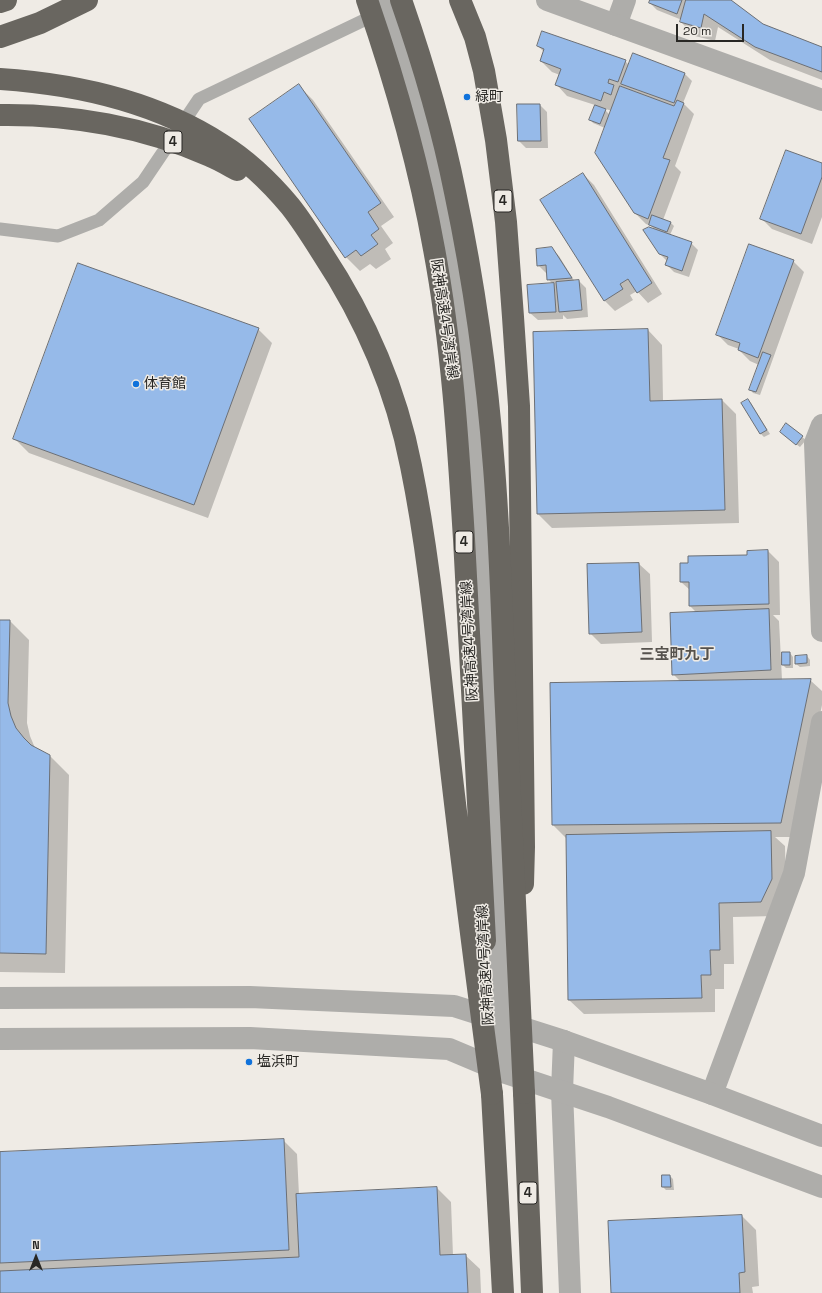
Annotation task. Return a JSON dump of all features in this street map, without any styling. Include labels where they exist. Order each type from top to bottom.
[{"type":"highway","points":[[0,2],[6,0]]},
{"type":"highway","points":[[0,37],[40,23],[87,0]]},
{"type":"highway","name":"4","points":[[460,0],[475,37],[484,71],[496,140],[506,222],[516,354],[519,406],[524,847],[520,1002]]},
{"type":"highway","name":"4","points":[[382,3],[412,31],[436,114],[455,191],[473,292],[486,383],[494,467],[500,575],[532,1293]]},
{"type":"highway","name":"阪神高速4号湾岸線","points":[[382,3],[382,42],[413,149],[434,250],[452,372],[470,636],[503,1293]]},
{"type":"highway","points":[[0,79],[51,84],[108,96],[164,115],[192,127],[221,144],[246,162],[268,181],[292,208],[314,241]]},
{"type":"highway","name":"4","points":[[0,115],[29,115],[85,120],[145,133],[211,156],[238,170],[265,190],[289,211],[314,241],[341,281],[361,320],[379,360],[396,406],[411,463],[422,526],[432,599],[460,853],[492,1094]]},
{"type":"street","points":[[409,0],[382,3],[420,104],[454,249],[471,380],[506,1073]]},
{"type":"street","points":[[547,0],[822,100]]},
{"type":"street","points":[[616,25],[625,0]]},
{"type":"street","points":[[822,425],[815,443],[822,631]]},
{"type":"street","points":[[712,1094],[794,873],[822,722]]},
{"type":"street","points":[[0,998],[250,997],[454,1006],[564,1041],[712,1094],[822,1136]]},
{"type":"street","points":[[0,1039],[250,1038],[449,1049],[506,1073],[562,1091],[822,1187]]},
{"type":"street","points":[[564,1041],[562,1091],[570,1293]]},
{"type":"lane","points":[[0,229],[58,236],[99,220],[143,182],[199,99],[382,3]]},
{"type":"building","points":[[650,0],[682,0],[677,14],[649,3]]},
{"type":"building","points":[[686,0],[731,0],[763,24],[822,47],[822,72],[755,47],[704,14],[701,28],[680,22]]},
{"type":"building","points":[[542,31],[626,60],[618,82],[609,79],[608,83],[614,85],[611,95],[604,92],[601,101],[555,85],[561,69],[540,61],[544,49],[537,46]]},
{"type":"building","points":[[633,53],[685,73],[674,103],[621,84]]},
{"type":"building","points":[[299,84],[381,203],[368,212],[379,229],[371,235],[378,244],[361,256],[356,250],[345,258],[249,119]]},
{"type":"building","points":[[620,86],[674,106],[677,100],[684,103],[663,158],[670,160],[648,219],[634,213],[595,153]]},
{"type":"building","points":[[517,104],[540,104],[541,141],[518,141]]},
{"type":"building","points":[[595,105],[606,109],[600,124],[589,120]]},
{"type":"building","points":[[786,150],[822,163],[822,177],[801,234],[760,219]]},
{"type":"building","points":[[583,173],[652,283],[637,293],[628,279],[620,284],[623,289],[604,301],[540,200]]},
{"type":"building","points":[[652,215],[671,222],[667,232],[649,225]]},
{"type":"building","points":[[649,227],[692,242],[682,271],[665,265],[668,257],[659,254],[643,230]]},
{"type":"building","points":[[749,244],[794,260],[758,358],[738,350],[740,343],[716,335]]},
{"type":"building","points":[[552,247],[572,278],[547,280],[546,265],[537,266],[536,249]]},
{"type":"building","name":"体育館","points":[[78,263],[259,328],[194,505],[13,439]]},
{"type":"building","points":[[579,280],[582,310],[559,312],[556,282]]},
{"type":"building","points":[[554,283],[556,312],[529,313],[527,285]]},
{"type":"building","points":[[648,329],[650,401],[722,399],[725,510],[537,514],[533,332]]},
{"type":"building","points":[[763,352],[771,355],[756,392],[749,390]]},
{"type":"building","points":[[748,399],[767,430],[760,434],[741,403]]},
{"type":"building","points":[[786,423],[803,436],[796,445],[780,432]]},
{"type":"building","points":[[768,550],[769,604],[689,606],[689,582],[680,582],[680,563],[688,563],[688,556],[747,555],[747,551]]},
{"type":"building","points":[[639,563],[642,632],[589,634],[587,564]]},
{"type":"building","points":[[769,609],[771,670],[672,675],[670,613]]},
{"type":"building","points":[[0,620],[10,620],[8,703],[11,716],[16,728],[31,745],[50,755],[46,954],[0,953]]},
{"type":"building","points":[[782,652],[790,652],[790,665],[782,665]]},
{"type":"building","points":[[807,655],[807,663],[795,664],[795,656]]},
{"type":"building","points":[[811,679],[781,823],[552,825],[550,683]]},
{"type":"building","points":[[771,831],[772,879],[761,902],[719,903],[720,950],[710,950],[711,975],[701,975],[702,998],[568,1000],[566,835]]},
{"type":"building","points":[[284,1139],[289,1250],[0,1263],[0,1152]]},
{"type":"building","points":[[662,1175],[670,1175],[671,1187],[662,1187]]},
{"type":"building","points":[[437,1187],[440,1255],[466,1254],[468,1293],[0,1293],[0,1271],[299,1257],[296,1194]]},
{"type":"building","points":[[742,1215],[745,1272],[739,1273],[740,1293],[611,1293],[608,1221]]},
{"type":"place","name":"緑町","points":[[467,97]]},
{"type":"place","name":"体育館","points":[[136,384]]},
{"type":"place","name":"塩浜町","points":[[249,1062]]},
{"type":"district","name":"三宝町九丁","points":[[677,655]]}]
